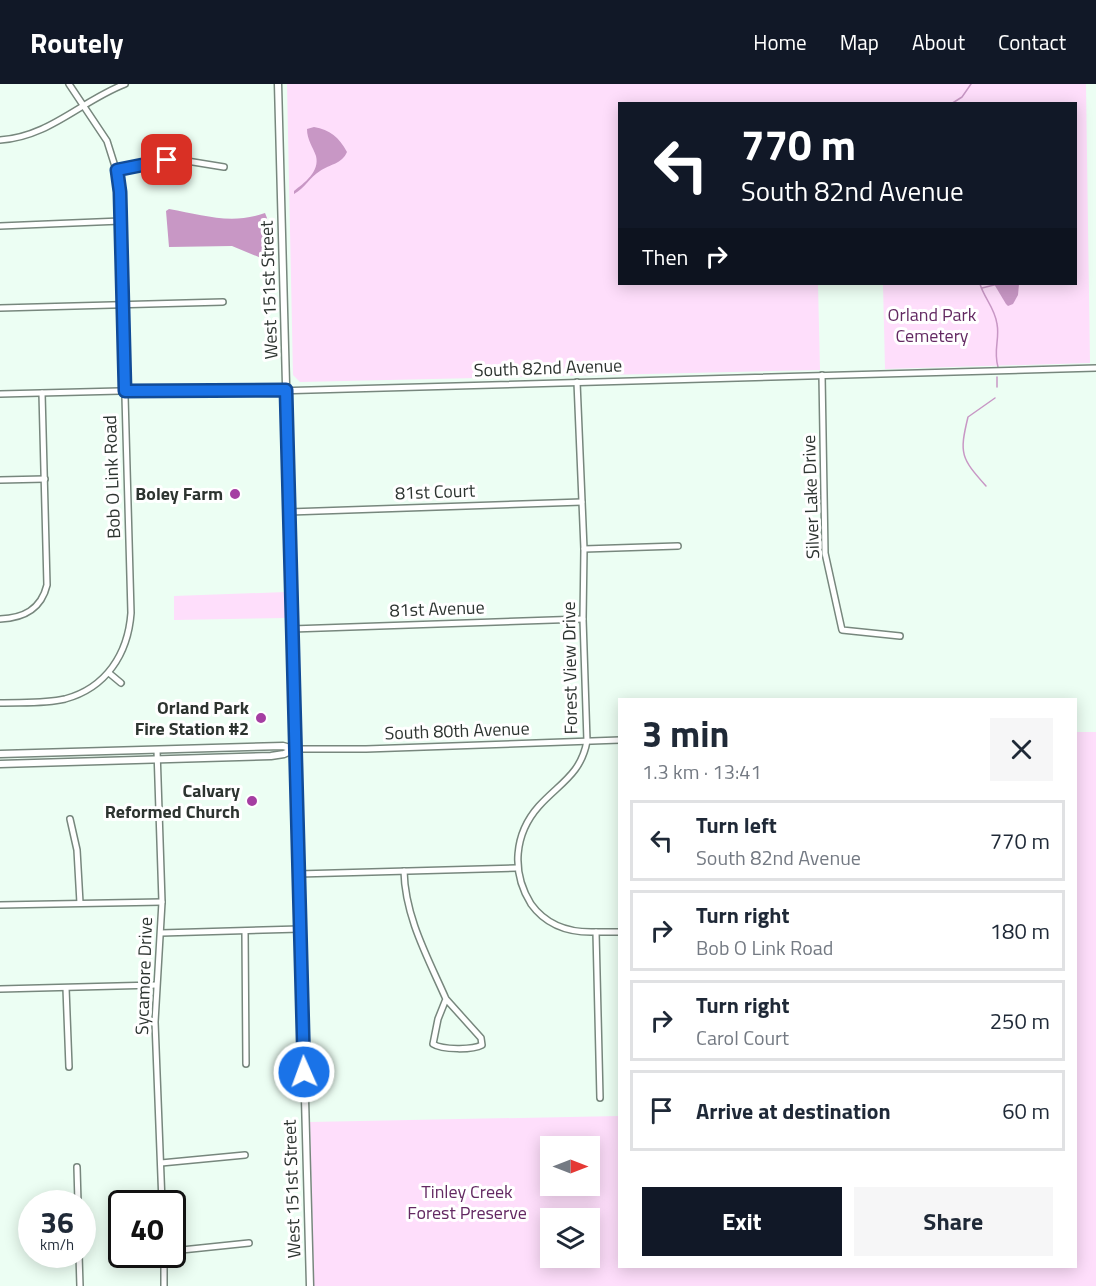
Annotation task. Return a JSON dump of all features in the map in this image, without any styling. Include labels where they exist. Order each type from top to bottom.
[{"type":"street","name":"Bob O Link Road","points":[[69,84],[107,141],[117,170],[131,613],[130,630],[125,646],[109,673]]},
{"type":"street","points":[[0,140],[30,135],[106,92],[125,84]]},
{"type":"street","name":"West 151st Street","points":[[278,84],[310,1286]]},
{"type":"street","points":[[117,170],[167,160],[224,167]]},
{"type":"street","points":[[0,225],[120,221]]},
{"type":"street","points":[[0,308],[223,302]]},
{"type":"street","name":"South 82nd Avenue","points":[[0,394],[286,390],[1096,368]]},
{"type":"street","name":"Silver Lake Drive","points":[[822,375],[825,553],[842,630],[900,636]]},
{"type":"street","name":"Forest View Drive","points":[[516,868],[519,843],[531,817],[576,770],[584,756],[587,741],[583,619],[584,549],[577,382]]},
{"type":"street","points":[[0,619],[19,617],[28,613],[37,606],[46,591],[42,393]]},
{"type":"street","points":[[0,480],[45,479]]},
{"type":"street","name":"81st Court","points":[[290,512],[582,502]]},
{"type":"street","points":[[584,549],[678,546]]},
{"type":"street","name":"81st Avenue","points":[[292,629],[583,619]]},
{"type":"street","points":[[0,703],[65,699],[83,692],[109,673],[121,683]]},
{"type":"street","name":"South 80th Avenue","points":[[0,754],[283,746],[295,749],[378,749],[618,740]]},
{"type":"street","name":"South 80th Avenue","points":[[0,764],[271,756],[295,749]]},
{"type":"street","name":"Sycamore Drive","points":[[157,750],[162,902],[155,1022],[162,1190]]},
{"type":"street","points":[[70,819],[77,850],[80,903]]},
{"type":"street","points":[[298,874],[516,868],[528,898],[542,917],[567,929],[618,932]]},
{"type":"street","points":[[404,871],[404,891],[412,921],[446,999],[475,1030],[481,1038],[482,1045],[477,1048],[439,1049],[433,1044],[438,1019],[446,999]]},
{"type":"street","points":[[0,905],[162,902]]},
{"type":"street","points":[[161,933],[300,929]]},
{"type":"street","points":[[245,931],[246,1064]]},
{"type":"street","points":[[596,932],[600,1098]]},
{"type":"street","points":[[0,989],[156,985]]},
{"type":"street","points":[[66,988],[69,1067]]},
{"type":"street","points":[[161,1163],[245,1155]]},
{"type":"street","points":[[77,1167],[78,1190]]},
{"type":"street","points":[[186,1250],[249,1243]]},
{"type":"street","points":[[79,1268],[80,1286]]},
{"type":"street","points":[[164,1268],[164,1286]]},
{"type":"green space","name":"Orland Park Cemetery","points":[[287,84],[1086,84],[1090,363],[885,369],[883,285],[1077,285],[1077,102],[618,102],[618,285],[818,285],[820,370],[300,382],[293,375]]},
{"type":"green space","points":[[286,592],[286,618],[174,620],[174,596]]},
{"type":"green space","name":"Tinley Creek Forest Preserve","points":[[1077,732],[1096,732],[1096,1286],[314,1286],[310,1122],[618,1116],[618,1268],[1077,1268]]},
{"type":"shaded area","points":[[314,127],[334,135],[347,152],[342,159],[316,173],[294,194],[294,191],[316,167],[316,156],[307,133],[307,129]]},
{"type":"shaded area","points":[[169,209],[229,219],[253,217],[265,213],[269,259],[266,260],[232,246],[169,247],[166,211]]},
{"type":"shaded area","points":[[995,285],[1019,285],[1018,295],[1013,304],[1008,306]]},
{"type":"waterway","points":[[954,102],[962,97],[971,84]]},
{"type":"waterway","points":[[980,285],[996,318],[998,367]]},
{"type":"waterway","points":[[982,288],[994,285]]},
{"type":"waterway","points":[[997,377],[997,387]]},
{"type":"waterway","points":[[986,486],[967,462],[963,439],[968,417],[995,398]]},
{"type":"place","name":"Boley Farm","points":[[235,494]]},
{"type":"place","name":"Orland Park Fire Station #2","points":[[261,718]]},
{"type":"place","name":"Calvary Reformed Church","points":[[252,801]]},
{"type":"route","points":[[167,160],[117,170],[120,192],[125,391],[286,390],[304,1072]]}]
